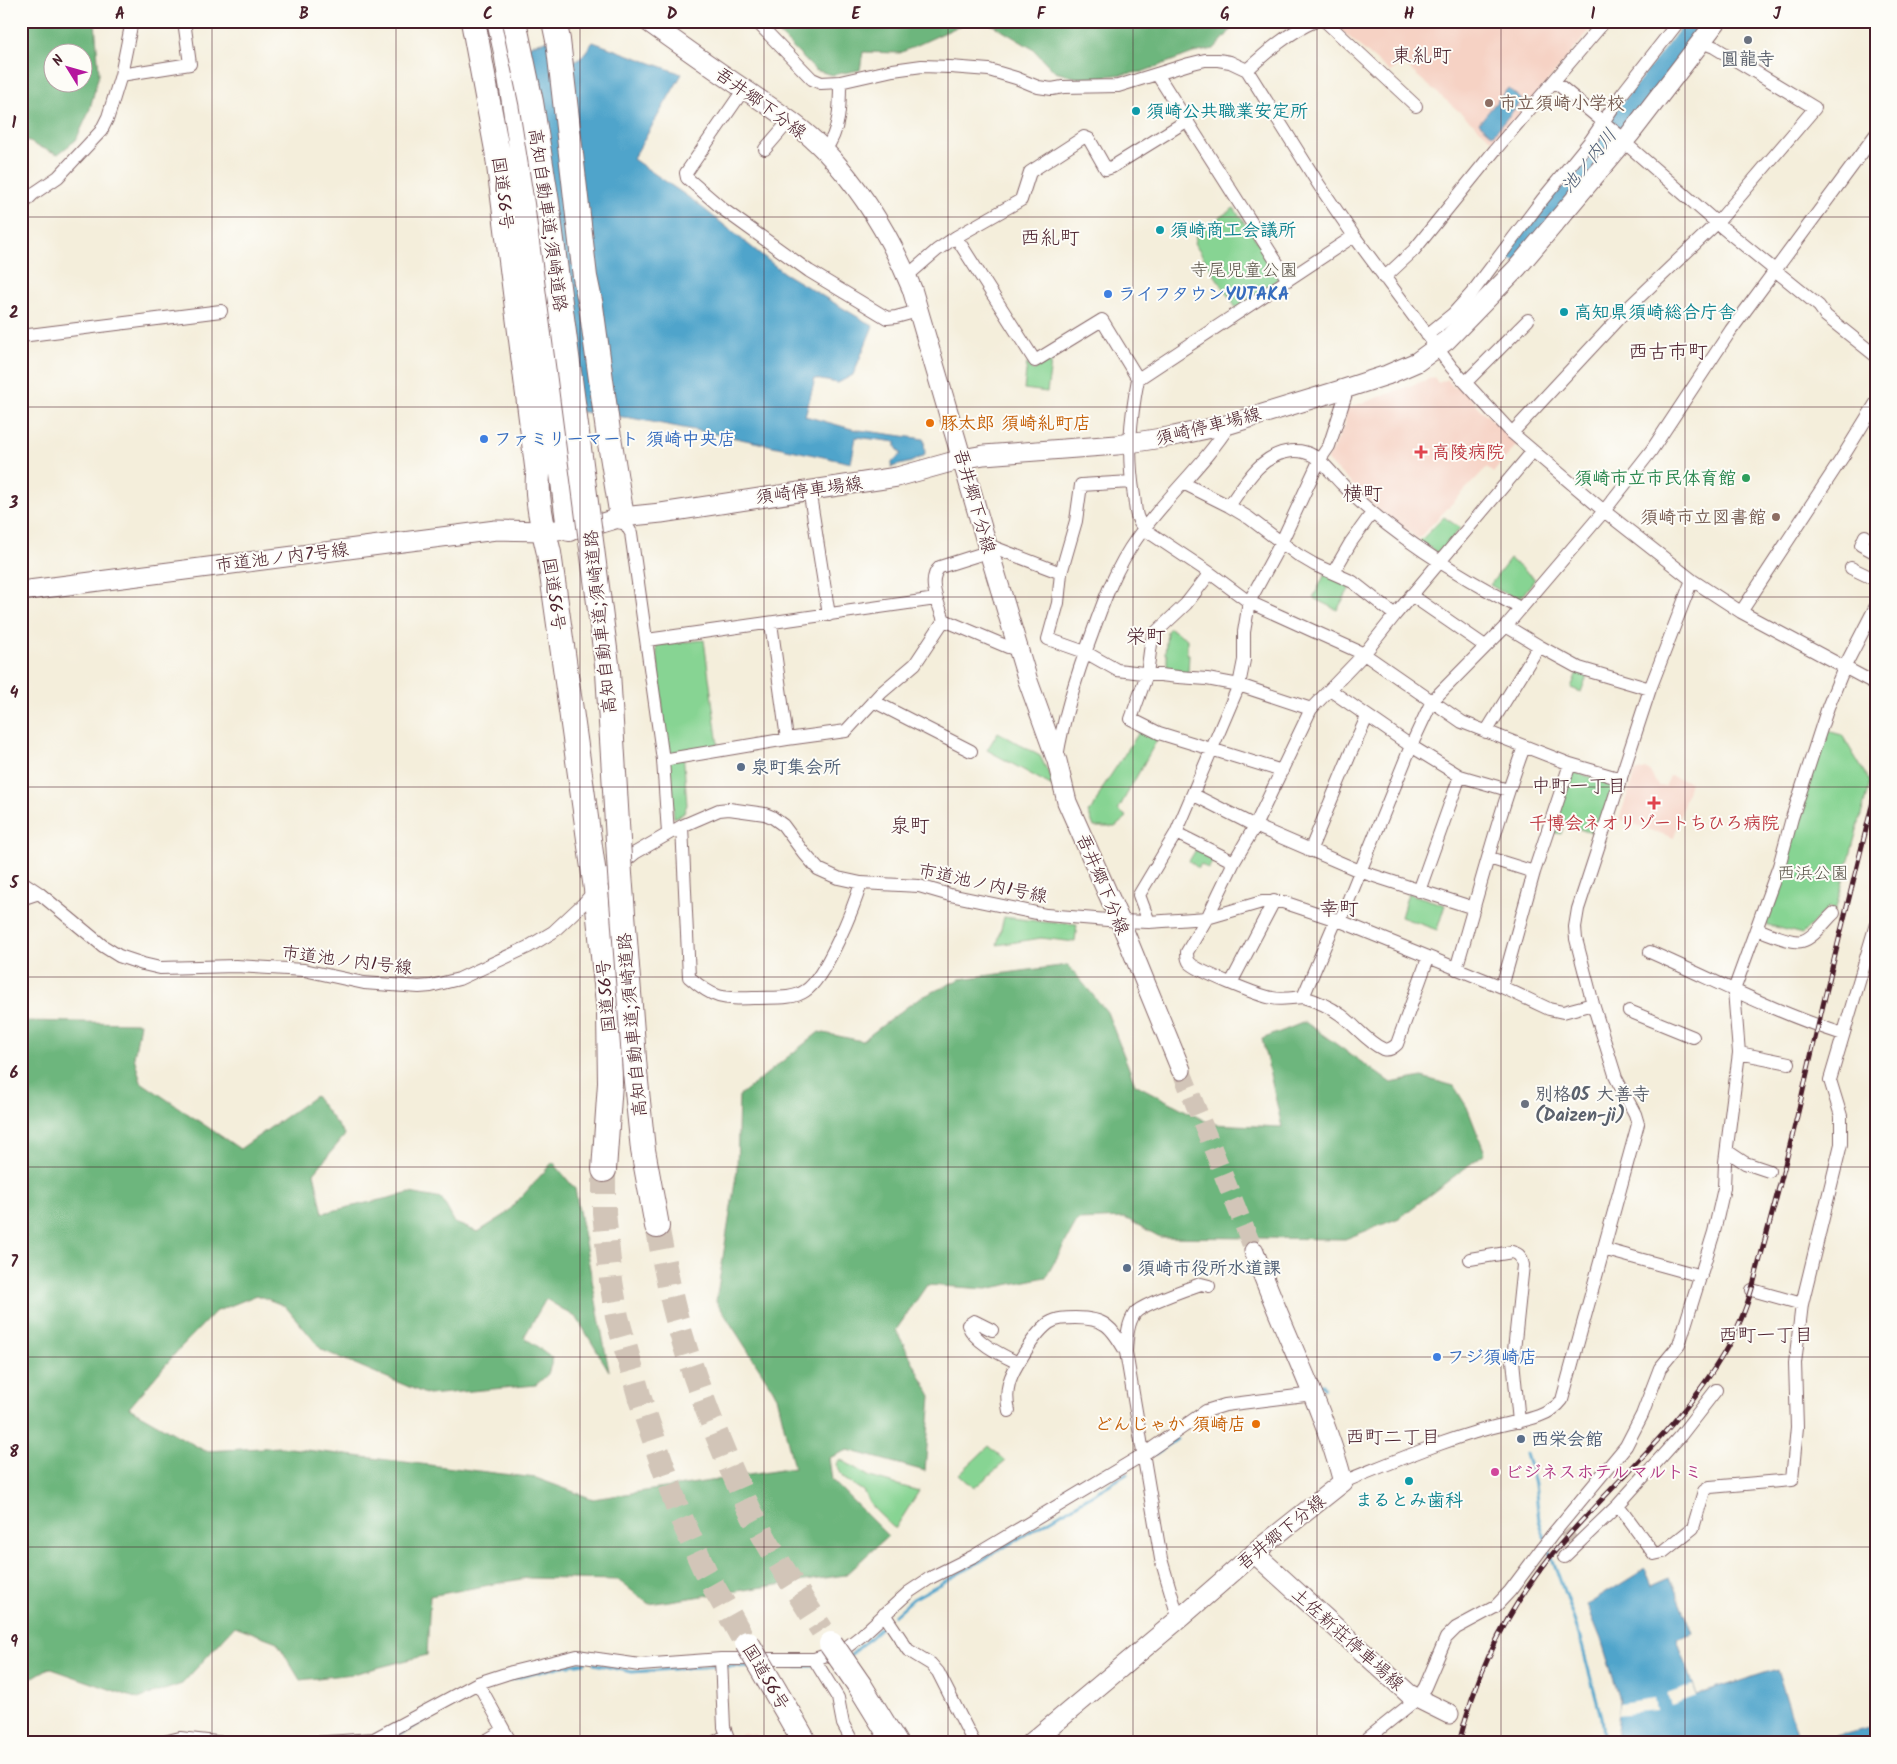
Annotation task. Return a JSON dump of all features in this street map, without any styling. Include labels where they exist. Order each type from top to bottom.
[{"type":"highway","name":"国道56号","points":[[473,21],[498,160],[536,455],[537,484],[549,553],[596,890],[609,1012],[610,1046],[610,1083],[604,1170]]},
{"type":"highway","points":[[499,21],[519,133],[568,529]]},
{"type":"highway","name":"高知自動車道;須崎道路","points":[[514,21],[531,102],[547,202],[608,672],[620,874],[635,1072],[643,1150],[657,1226]]},
{"type":"highway","points":[[554,21],[558,40],[585,277],[591,306],[622,517]]},
{"type":"highway","name":"国道56号","points":[[744,1640],[805,1743]]},
{"type":"highway","points":[[822,1644],[860,1686],[896,1743]]},
{"type":"highway","points":[[876,1712],[900,1743]]},
{"type":"main road","name":"吾井郷下分線","points":[[646,21],[790,120],[824,150],[868,206],[907,276],[1019,650],[1056,761],[1067,802],[1120,921],[1181,1070]]},
{"type":"main road","name":"須崎停車場線","points":[[544,531],[592,526],[622,517],[661,513],[897,477],[962,459],[984,455],[1080,448],[1174,436],[1230,424],[1344,389],[1417,362],[1432,342],[1517,268],[1717,21]]},
{"type":"main road","name":"市道池ノ内7号線","points":[[21,591],[496,530],[544,531]]},
{"type":"main road","name":"吾井郷下分線","points":[[1031,1743],[1254,1553],[1343,1482],[1313,1394],[1254,1251]]},
{"type":"main road","name":"土佐新荘停車場線","points":[[1254,1553],[1409,1694],[1449,1714]]},
{"type":"street","points":[[21,206],[33,194],[58,177],[101,131],[108,117],[121,75],[132,21]]},
{"type":"street","points":[[121,75],[190,64],[184,21]]},
{"type":"street","points":[[756,21],[812,79],[821,83],[840,82],[893,70],[922,66],[989,70],[1038,87],[1052,89],[1118,86],[1205,60],[1224,61],[1247,70],[1319,185],[1384,278],[1432,342],[1512,432],[1604,511],[1692,580],[1741,612],[1876,684]]},
{"type":"street","points":[[1247,70],[1274,45],[1291,33],[1315,21]]},
{"type":"street","points":[[1325,21],[1416,106]]},
{"type":"street","points":[[1384,278],[1414,250],[1495,150],[1605,21]]},
{"type":"street","points":[[1432,342],[1605,123],[1622,94],[1680,21]]},
{"type":"street","points":[[1512,432],[1631,305],[1717,223],[1815,108],[1714,47],[1701,42]]},
{"type":"street","points":[[1157,74],[1288,280]]},
{"type":"street","points":[[1554,81],[1605,123],[1717,223],[1819,306],[1826,316],[1876,356]]},
{"type":"street","points":[[824,150],[830,144],[836,130],[840,107],[840,82]]},
{"type":"street","points":[[744,89],[686,173],[687,178],[724,210],[809,271],[887,318],[918,311]]},
{"type":"street","points":[[764,150],[790,120]]},
{"type":"street","points":[[907,276],[937,250],[956,237],[1021,200],[1030,172],[1084,137],[1089,139],[1106,169],[1118,164],[1188,120]]},
{"type":"street","points":[[1303,997],[1362,872],[1411,746],[1432,701],[1506,626],[1604,511],[1652,451],[1732,330],[1876,134]]},
{"type":"street","points":[[1138,379],[1354,236]]},
{"type":"street","points":[[956,237],[1035,362],[1102,320],[1138,379],[1129,443],[1131,482],[1137,520],[1144,529],[1210,573],[1249,602],[1364,654],[1462,722],[1570,764],[1620,779]]},
{"type":"street","points":[[21,336],[221,311]]},
{"type":"street","points":[[1466,382],[1528,320]]},
{"type":"street","points":[[1149,922],[1139,895],[1176,833],[1194,795],[1239,685],[1244,660],[1244,632],[1249,602],[1282,542],[1320,459],[1329,446],[1346,397],[1344,389]]},
{"type":"street","points":[[1741,612],[1876,404]]},
{"type":"street","points":[[1056,761],[1063,723],[1085,652],[1105,598],[1121,563],[1144,529],[1218,442],[1230,424]]},
{"type":"street","points":[[1428,958],[1397,1044],[1391,1049],[1385,1049],[1371,1040],[1341,1014],[1322,1002],[1303,997],[1272,998],[1256,994],[1190,963],[1187,958],[1187,952],[1207,918],[1254,826],[1311,709],[1364,654],[1395,614],[1441,562],[1533,451]]},
{"type":"street","points":[[1229,506],[1252,474],[1272,457],[1286,452],[1310,454],[1320,459],[1341,484],[1372,513],[1441,562],[1520,608]]},
{"type":"street","points":[[1131,482],[1081,485],[1076,520],[1048,639],[1085,652],[1117,670],[1208,679],[1239,685],[1311,709]]},
{"type":"street","points":[[1183,483],[1249,518],[1307,560],[1353,582],[1395,614]]},
{"type":"street","points":[[809,490],[829,615]]},
{"type":"street","points":[[1333,573],[1351,542],[1372,513]]},
{"type":"street","points":[[622,517],[631,533],[647,640],[663,760],[668,833]]},
{"type":"street","points":[[1865,536],[1860,545],[1876,553]]},
{"type":"street","points":[[1019,650],[1008,648],[944,620],[936,599],[933,576],[940,567],[989,550],[1062,573]]},
{"type":"street","points":[[1851,568],[1876,580]]},
{"type":"street","points":[[1210,573],[1186,604],[1154,634],[1148,674],[1131,719],[1159,733],[1282,771]]},
{"type":"street","points":[[1343,1482],[1407,1455],[1452,1439],[1519,1422],[1551,1411],[1562,1400],[1638,1124],[1635,1114],[1616,1078],[1593,1004],[1576,939],[1575,927],[1578,909],[1650,689],[1692,580]]},
{"type":"street","points":[[1411,595],[1485,646]]},
{"type":"street","points":[[647,640],[936,599]]},
{"type":"street","points":[[1564,1557],[1568,1535],[1626,1446],[1642,1416],[1660,1368],[1679,1345],[1714,1232],[1724,1188],[1739,1053],[1734,990],[1779,866],[1792,818],[1828,707],[1844,668],[1876,606]]},
{"type":"street","points":[[663,760],[846,731],[873,701],[915,664],[944,620]]},
{"type":"street","points":[[771,623],[787,739]]},
{"type":"street","points":[[1506,626],[1579,668],[1650,689]]},
{"type":"street","points":[[1486,732],[1539,646]]},
{"type":"street","points":[[1330,690],[1367,717],[1460,776],[1508,790]]},
{"type":"street","points":[[873,701],[971,751]]},
{"type":"street","points":[[1310,851],[1350,752],[1367,717]]},
{"type":"street","points":[[1456,969],[1508,790],[1524,747]]},
{"type":"street","points":[[1502,987],[1534,872],[1570,764]]},
{"type":"street","points":[[1419,891],[1460,776]]},
{"type":"street","points":[[1194,795],[1254,826],[1362,872],[1474,908]]},
{"type":"street","name":"市道池ノ内1号線","points":[[21,881],[39,893],[103,946],[119,956],[143,964],[160,968],[236,966],[304,970],[364,983],[419,987],[459,979],[528,947],[553,932],[596,890],[607,876],[635,853],[668,833],[719,810],[729,809],[766,814],[783,825],[807,858],[818,869],[838,878],[861,883],[918,886],[950,895],[1046,915],[1149,922],[1207,918],[1262,902],[1274,901]]},
{"type":"street","points":[[682,826],[689,977],[714,995],[726,999],[790,996],[804,992],[812,986],[819,977],[849,919],[861,883]]},
{"type":"street","points":[[1176,833],[1234,862]]},
{"type":"street","points":[[1489,858],[1534,872]]},
{"type":"street","points":[[21,899],[39,893]]},
{"type":"street","points":[[1231,982],[1274,901],[1283,902],[1338,921],[1502,987],[1549,1010],[1564,1012],[1593,1004]]},
{"type":"street","points":[[1756,929],[1789,940],[1802,941],[1808,938],[1834,913]]},
{"type":"street","points":[[1618,1505],[1654,1554],[1663,1552],[1693,1528],[1704,1491],[1710,1487],[1792,1480],[1796,1427],[1795,1363],[1802,1304],[1841,1144],[1841,1116],[1830,1080],[1876,924]]},
{"type":"street","points":[[1650,952],[1768,1006],[1843,1034]]},
{"type":"street","points":[[1629,1011],[1693,1036]]},
{"type":"street","points":[[1739,1053],[1788,1063]]},
{"type":"street","points":[[1727,1151],[1745,1163],[1768,1171]]},
{"type":"street","points":[[1603,1249],[1701,1276]]},
{"type":"street","points":[[1470,1259],[1512,1252],[1518,1253],[1521,1258],[1523,1265],[1513,1360],[1519,1422]]},
{"type":"street","points":[[1180,1618],[1161,1559],[1126,1352],[1127,1334],[1133,1317],[1141,1308],[1201,1284],[1209,1286]]},
{"type":"street","points":[[1752,1290],[1802,1304]]},
{"type":"street","points":[[1009,1411],[1006,1392],[1018,1363],[1043,1329],[1057,1319],[1097,1319],[1114,1333],[1126,1352]]},
{"type":"street","points":[[992,1330],[974,1321],[968,1325],[969,1329],[987,1346],[1018,1363]]},
{"type":"street","points":[[1362,1743],[1417,1699],[1446,1638],[1456,1628],[1495,1608],[1510,1591],[1552,1534],[1568,1535],[1618,1505],[1681,1435],[1716,1390]]},
{"type":"street","points":[[311,1743],[374,1739],[478,1684],[512,1672],[577,1656],[640,1665],[721,1659],[822,1644],[843,1650],[909,1592],[930,1578],[974,1556],[1144,1454],[1201,1414],[1215,1407],[1313,1394]]},
{"type":"street","points":[[884,1614],[908,1650],[931,1664],[938,1672],[974,1743]]},
{"type":"street","points":[[822,1644],[838,1698],[842,1724],[853,1743]]},
{"type":"street","points":[[713,1743],[727,1735],[724,1727],[721,1659]]},
{"type":"street","points":[[478,1684],[511,1743]]},
{"type":"street","points":[[482,1743],[504,1730]]},
{"type":"street","points":[[160,1743],[180,1738],[225,1743]]},
{"type":"shaded area","name":"市立須崎小学校","points":[[1330,21],[1598,21],[1496,143],[1401,62],[1390,72]]},
{"type":"shaded area","name":"高陵病院","points":[[1434,377],[1438,383],[1448,379],[1454,388],[1459,384],[1479,408],[1518,443],[1493,473],[1487,467],[1418,539],[1377,509],[1327,460],[1345,425],[1346,409]]},
{"type":"shaded area","name":"千博会ネオリゾートちひろ病院","points":[[1649,770],[1658,786],[1665,787],[1670,776],[1690,782],[1674,838],[1619,819],[1635,772]]},
{"type":"shaded area","points":[[743,1733],[756,1735],[760,1743],[727,1743]]},
{"type":"green space","points":[[21,21],[95,21],[99,74],[89,112],[76,140],[58,154],[21,137]]},
{"type":"green space","points":[[766,21],[970,21],[900,53],[863,52],[860,70],[832,75],[815,70]]},
{"type":"green space","points":[[986,21],[1237,21],[1214,49],[1193,53],[1142,72],[1081,79],[1055,72],[1033,49]]},
{"type":"green space","points":[[1686,21],[1712,21],[1626,127],[1616,119],[1615,115]]},
{"type":"green space","points":[[1604,130],[1615,139],[1528,239],[1493,274],[1520,233]]},
{"type":"green space","name":"寺尾児童公園","points":[[1234,208],[1279,273],[1277,280],[1236,308],[1194,243],[1197,232]]},
{"type":"green space","points":[[1052,357],[1047,392],[1024,389],[1027,363],[1033,371]]},
{"type":"green space","points":[[1444,517],[1460,528],[1439,554],[1420,541]]},
{"type":"green space","points":[[1510,559],[1535,579],[1518,601],[1490,585]]},
{"type":"green space","points":[[1325,574],[1351,586],[1337,610],[1313,598]]},
{"type":"green space","points":[[1170,628],[1187,639],[1187,654],[1189,654],[1188,673],[1167,671],[1167,655],[1165,654],[1167,631]]},
{"type":"green space","points":[[704,640],[718,745],[683,750],[687,805],[683,814],[674,818],[656,645]]},
{"type":"green space","points":[[1577,672],[1587,676],[1581,692],[1571,688]]},
{"type":"green space","name":"西浜公園","points":[[1824,730],[1842,735],[1870,782],[1835,911],[1829,907],[1802,934],[1764,924]]},
{"type":"green space","points":[[1140,731],[1157,740],[1118,810],[1127,817],[1115,827],[1094,827],[1088,812],[1093,809],[1103,787]]},
{"type":"green space","points":[[998,732],[1040,756],[1056,788],[987,750]]},
{"type":"green space","points":[[1571,771],[1614,784],[1598,835],[1564,824],[1561,834],[1552,832]]},
{"type":"green space","points":[[1197,848],[1215,858],[1208,869],[1201,864],[1198,868],[1189,861]]},
{"type":"green space","points":[[1408,893],[1445,905],[1437,930],[1401,917]]},
{"type":"green space","points":[[1004,917],[1077,924],[1075,942],[1041,938],[997,945]]},
{"type":"green space","points":[[1068,965],[1107,1012],[1135,1084],[1211,1124],[1282,1127],[1262,1039],[1305,1022],[1391,1083],[1422,1077],[1454,1086],[1467,1107],[1485,1153],[1399,1218],[1345,1239],[1160,1237],[1125,1218],[1078,1220],[1046,1277],[986,1289],[927,1285],[896,1330],[931,1396],[925,1471],[848,1450],[829,1458],[832,1480],[888,1536],[845,1575],[649,1604],[618,1580],[527,1578],[430,1596],[427,1655],[353,1674],[300,1680],[277,1642],[235,1626],[182,1684],[138,1699],[49,1668],[21,1684],[21,1021],[140,1023],[134,1057],[141,1082],[240,1149],[315,1096],[345,1135],[314,1173],[323,1213],[410,1193],[442,1199],[455,1223],[478,1232],[505,1215],[553,1162],[575,1189],[609,1371],[577,1318],[546,1299],[524,1337],[553,1358],[548,1374],[536,1385],[428,1395],[322,1350],[285,1306],[257,1295],[215,1312],[179,1349],[129,1408],[205,1451],[281,1447],[536,1478],[593,1499],[794,1468],[777,1396],[716,1301],[737,1170],[739,1096],[819,1032],[862,1041],[916,1000],[960,979]]},
{"type":"green space","points":[[989,1446],[1006,1461],[974,1488],[959,1474]]},
{"type":"green space","points":[[840,1459],[870,1477],[919,1491],[895,1529],[873,1508],[863,1491],[843,1478],[836,1464]]},
{"type":"water","points":[[549,40],[570,61],[580,59],[593,42],[682,74],[633,159],[694,201],[784,273],[873,326],[853,375],[838,383],[815,379],[805,416],[852,429],[924,439],[925,455],[911,462],[891,467],[892,462],[901,454],[896,447],[896,442],[856,437],[851,463],[631,418],[559,409],[495,55]]},
{"type":"water","points":[[1508,88],[1522,100],[1493,135],[1479,123]]},
{"type":"water","points":[[1645,1569],[1652,1585],[1670,1577],[1693,1633],[1677,1639],[1697,1695],[1777,1669],[1800,1743],[1616,1743],[1620,1700],[1601,1639],[1587,1605]]},
{"type":"water","points":[[1876,1726],[1876,1743],[1814,1743]]},
{"type":"pier","points":[[1693,1685],[1697,1696],[1671,1705],[1667,1694]]},
{"type":"pier","points":[[1654,1698],[1656,1710],[1618,1714],[1620,1703]]},
{"type":"waterway","name":"池ノ内川","points":[[1515,251],[1589,161],[1699,21]]},
{"type":"waterway","points":[[1317,1385],[1322,1384],[1324,1388]]},
{"type":"waterway","points":[[1277,1392],[1301,1388]]},
{"type":"waterway","points":[[1155,1454],[1177,1439]]},
{"type":"waterway","points":[[1526,1454],[1535,1484],[1539,1520],[1545,1538]]},
{"type":"waterway","points":[[894,1616],[913,1599],[1127,1474]]},
{"type":"waterway","points":[[1548,1546],[1579,1634],[1601,1717],[1604,1743]]},
{"type":"waterway","points":[[849,1657],[885,1624]]},
{"type":"waterway","points":[[501,1682],[562,1666],[585,1663]]},
{"type":"waterway","points":[[594,1664],[632,1672],[715,1666]]},
{"type":"waterway","points":[[726,1666],[750,1667]]},
{"type":"waterway","points":[[772,1667],[812,1666]]},
{"type":"waterway","points":[[384,1743],[477,1691]]},
{"type":"tunnel","points":[[1181,1070],[1254,1251]]},
{"type":"tunnel","points":[[604,1170],[604,1212],[611,1281],[617,1317],[640,1399],[679,1513],[706,1573],[742,1637]]},
{"type":"tunnel","points":[[657,1226],[680,1328],[695,1378],[724,1453],[762,1533],[822,1630]]},
{"type":"tunnel","points":[[1565,1531],[1572,1540]]},
{"type":"railway","points":[[1459,1743],[1475,1689],[1486,1663],[1511,1613],[1526,1590],[1560,1545],[1681,1414],[1722,1357],[1743,1316],[1789,1150],[1876,789]]},
{"type":"place","name":"圓龍寺","points":[[1748,40]]},
{"type":"place","name":"市立須崎小学校","points":[[1489,103]]},
{"type":"place","name":"須崎公共職業安定所","points":[[1136,111]]},
{"type":"place","name":"須崎商工会議所","points":[[1160,230]]},
{"type":"place","name":"ライフタウンYUTAKA","points":[[1108,294]]},
{"type":"place","name":"高知県須崎総合庁舎","points":[[1564,312]]},
{"type":"place","name":"豚太郎 須崎糺町店","points":[[930,423]]},
{"type":"place","name":"ファミリーマート 須崎中央店","points":[[484,439]]},
{"type":"place","name":"高陵病院","points":[[1421,452]]},
{"type":"place","name":"須崎市立市民体育館","points":[[1746,478]]},
{"type":"place","name":"須崎市立図書館","points":[[1776,517]]},
{"type":"place","name":"泉町集会所","points":[[741,767]]},
{"type":"place","name":"千博会ネオリゾートちひろ病院","points":[[1654,803]]},
{"type":"place","name":"別格05 大善寺 (Daizen-ji)","points":[[1525,1104]]},
{"type":"place","name":"須崎市役所水道課","points":[[1127,1268]]},
{"type":"place","name":"フジ須崎店","points":[[1437,1357]]},
{"type":"place","name":"どんじゃか 須崎店","points":[[1256,1424]]},
{"type":"place","name":"西栄会館","points":[[1521,1439]]},
{"type":"place","name":"ビジネスホテルマルトミ","points":[[1495,1472]]},
{"type":"place","name":"まるとみ歯科","points":[[1409,1481]]},
{"type":"district","name":"東糺町","points":[[1422,55]]},
{"type":"district","name":"西糺町","points":[[1050,237]]},
{"type":"district","name":"西古市町","points":[[1668,351]]},
{"type":"district","name":"横町","points":[[1363,493]]},
{"type":"district","name":"栄町","points":[[1146,636]]},
{"type":"district","name":"中町一丁目","points":[[1579,785]]},
{"type":"district","name":"泉町","points":[[910,825]]},
{"type":"district","name":"幸町","points":[[1339,908]]},
{"type":"district","name":"西町一丁目","points":[[1766,1334]]},
{"type":"district","name":"西町二丁目","points":[[1393,1436]]}]
